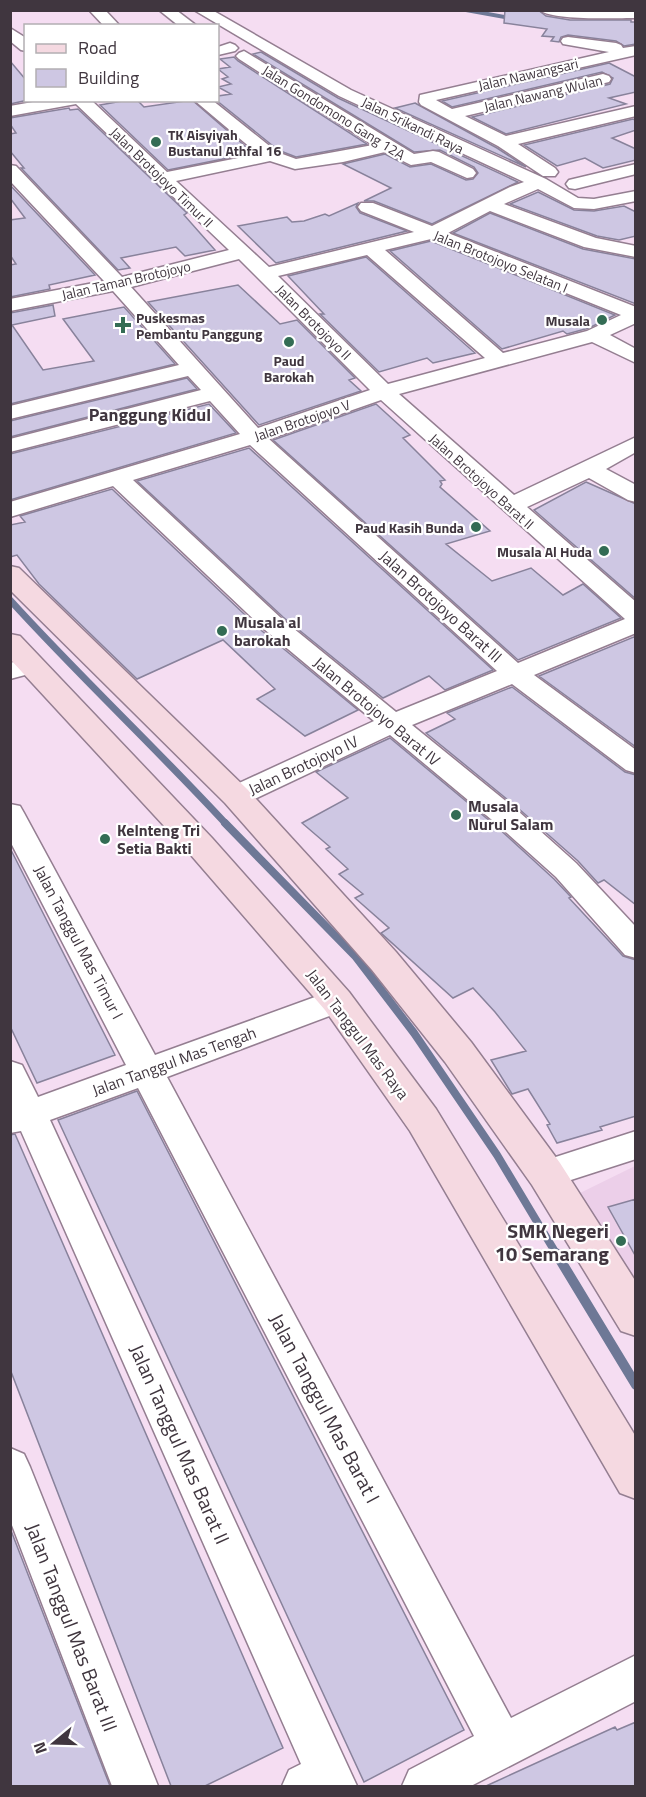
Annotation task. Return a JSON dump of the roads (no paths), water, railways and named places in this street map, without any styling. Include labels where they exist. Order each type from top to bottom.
[{"type":"street","points":[[96,10],[110,24]]},
{"type":"street","points":[[166,10],[187,24]]},
{"type":"street","name":"Jalan Srikandi Raya","points":[[201,10],[345,93],[520,176],[540,183],[580,204],[594,204],[636,196]]},
{"type":"street","points":[[547,10],[624,13]]},
{"type":"street","points":[[10,32],[24,45]]},
{"type":"street","name":"Jalan Nawangsari","points":[[568,41],[635,50]]},
{"type":"street","name":"Jalan Gondomono Gang 12A","points":[[222,46],[355,128],[412,160],[433,156],[487,182],[520,176]]},
{"type":"street","name":"Jalan Nawangsari","points":[[452,114],[427,102],[426,98],[635,50]]},
{"type":"street","name":"Jalan Nawang Wulan","points":[[452,114],[619,75]]},
{"type":"street","points":[[286,84],[318,76]]},
{"type":"street","points":[[10,111],[63,102]]},
{"type":"street","name":"Jalan Brotojoyo Timur II","points":[[83,102],[241,253]]},
{"type":"street","points":[[204,102],[271,156],[292,164],[336,158],[387,147]]},
{"type":"street","points":[[504,142],[636,111]]},
{"type":"street","points":[[452,114],[504,142],[540,167],[580,187],[636,176]]},
{"type":"street","points":[[336,158],[327,137],[355,128]]},
{"type":"street","points":[[164,178],[271,156]]},
{"type":"street","points":[[580,187],[636,168]]},
{"type":"street","name":"Jalan Brotojoyo Barat III","points":[[10,170],[118,284],[254,437],[514,672],[636,764]]},
{"type":"street","points":[[265,274],[433,233],[516,191],[540,183]]},
{"type":"street","points":[[489,205],[583,240],[636,252]]},
{"type":"street","name":"Jalan Brotojoyo Selatan I","points":[[367,207],[636,314]]},
{"type":"street","points":[[372,249],[500,360]]},
{"type":"street","name":"Jalan Taman Brotojoyo","points":[[10,305],[118,284],[241,253]]},
{"type":"street","name":"Jalan Brotojoyo II","points":[[241,253],[384,392]]},
{"type":"street","name":"Jalan Brotojoyo V","points":[[10,510],[254,437],[384,392],[594,335],[636,314]]},
{"type":"street","points":[[594,335],[636,357]]},
{"type":"street","points":[[10,413],[194,368]]},
{"type":"street","name":"Jalan Brotojoyo Barat II","points":[[384,392],[636,616]]},
{"type":"street","points":[[10,446],[216,393]]},
{"type":"street","points":[[510,506],[590,469],[636,444]]},
{"type":"street","points":[[590,469],[636,495]]},
{"type":"street","name":"Jalan Brotojoyo Barat IV","points":[[116,477],[273,624],[508,818],[566,870],[636,947]]},
{"type":"street","points":[[10,574],[137,702],[236,796],[384,961],[420,1004],[546,1174],[636,1318]]},
{"type":"street","name":"Jalan Brotojoyo IV","points":[[236,796],[392,723],[636,624]]},
{"type":"street","name":"Jalan Tanggul Mas Raya","points":[[15,654],[201,846],[333,997],[423,1120],[636,1478]]},
{"type":"street","name":"Jalan Tanggul Mas Timur I","points":[[10,813],[144,1066]]},
{"type":"street","name":"Jalan Tanggul Mas Tengah","points":[[17,1104],[144,1066],[333,997]]},
{"type":"street","name":"Jalan Tanggul Mas Barat I","points":[[144,1066],[501,1747]]},
{"type":"street","name":"Jalan Tanggul Mas Barat II","points":[[17,1104],[322,1782]]},
{"type":"street","points":[[546,1174],[636,1145]]},
{"type":"street","name":"Jalan Tanggul Mas Barat III","points":[[10,1467],[135,1786]]},
{"type":"street","points":[[424,1786],[636,1677]]},
{"type":"waterway","points":[[466,10],[515,19]]},
{"type":"waterway","points":[[10,600],[227,825]]},
{"type":"waterway","points":[[225,823],[356,957],[414,1033],[497,1155],[557,1255]]},
{"type":"waterway","points":[[556,1253],[636,1385]]},
{"type":"place","name":"TK Aisyiyah Bustanul Athfal 16","points":[[156,142]]},
{"type":"place","name":"Musala","points":[[602,320]]},
{"type":"place","name":"Puskesmas Pembantu Panggung","points":[[123,325]]},
{"type":"place","name":"Paud Barokah","points":[[289,342]]},
{"type":"place","name":"Paud Kasih Bunda","points":[[476,527]]},
{"type":"place","name":"Musala Al Huda","points":[[604,551]]},
{"type":"place","name":"Musala al barokah","points":[[222,631]]},
{"type":"place","name":"Musala Nurul Salam","points":[[456,815]]},
{"type":"place","name":"Kelnteng Tri Setia Bakti","points":[[105,839]]},
{"type":"place","name":"SMK Negeri 10 Semarang","points":[[621,1241]]},
{"type":"district","name":"Panggung Kidul","points":[[150,414]]}]
